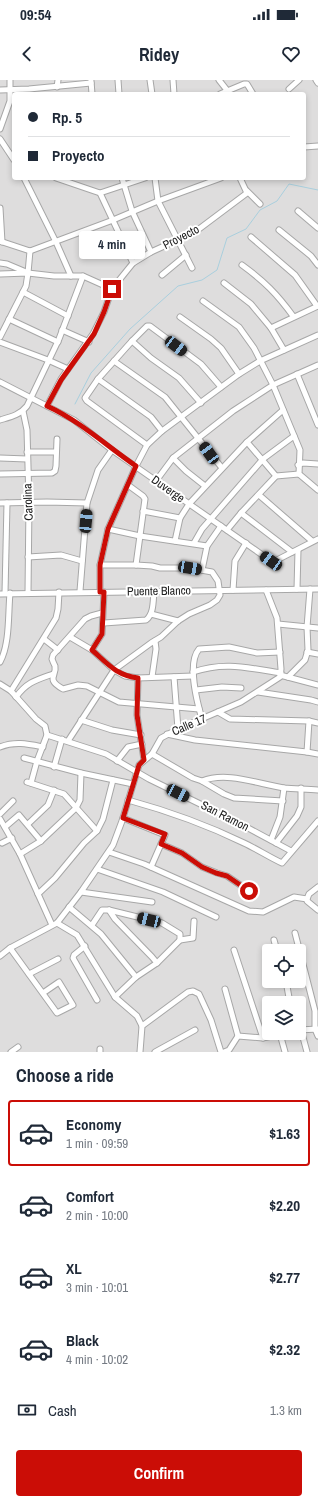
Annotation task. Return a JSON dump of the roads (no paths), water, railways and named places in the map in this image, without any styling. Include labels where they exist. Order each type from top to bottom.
[{"type":"street","points":[[0,129],[6,112],[11,89],[10,80]]},
{"type":"street","points":[[57,87],[58,80]]},
{"type":"street","points":[[118,80],[119,92]]},
{"type":"street","points":[[150,80],[152,92]]},
{"type":"street","points":[[174,80],[174,92]]},
{"type":"street","points":[[219,80],[229,92],[244,84],[246,84],[252,92]]},
{"type":"street","points":[[289,89],[299,80]]},
{"type":"street","points":[[0,90],[57,87],[91,82],[92,92]]},
{"type":"street","points":[[0,139],[12,157]]},
{"type":"street","points":[[306,147],[318,146]]},
{"type":"street","points":[[25,180],[71,276]]},
{"type":"street","points":[[62,180],[100,193],[139,180]]},
{"type":"street","points":[[123,180],[132,212],[151,252]]},
{"type":"street","points":[[155,180],[158,201],[192,268]]},
{"type":"street","points":[[0,208],[1,242],[30,251],[113,220],[210,180]]},
{"type":"street","points":[[241,180],[247,192],[260,204]]},
{"type":"street","name":"Proyecto","points":[[47,406],[68,369],[89,342],[100,321],[112,289],[133,263],[151,252],[194,232],[247,192]]},
{"type":"street","points":[[100,193],[133,263]]},
{"type":"street","points":[[298,211],[318,228]]},
{"type":"street","points":[[279,230],[311,256],[318,265]]},
{"type":"street","points":[[251,237],[295,275],[318,306],[293,316],[271,328]]},
{"type":"street","points":[[0,337],[23,292],[28,273],[30,251]]},
{"type":"street","points":[[162,275],[186,255]]},
{"type":"street","points":[[0,262],[28,273]]},
{"type":"street","points":[[242,265],[263,280],[280,298],[293,316]]},
{"type":"street","points":[[0,274],[28,273],[82,276],[112,289]]},
{"type":"street","points":[[0,420],[23,411],[58,342],[82,276]]},
{"type":"street","points":[[224,283],[252,304],[271,328],[284,350]]},
{"type":"street","points":[[23,292],[68,316]]},
{"type":"street","points":[[203,301],[239,327],[254,348],[273,385],[282,410],[300,450],[298,465],[299,474],[318,490]]},
{"type":"street","points":[[180,317],[212,339],[221,348],[239,374]]},
{"type":"street","points":[[9,319],[58,342]]},
{"type":"street","points":[[147,445],[85,398],[114,361],[147,326],[150,326],[201,364],[221,387]]},
{"type":"street","points":[[62,330],[89,342]]},
{"type":"street","points":[[92,650],[102,634],[104,624],[102,613],[100,565],[108,529],[147,445],[162,431],[239,374],[260,361],[318,335]]},
{"type":"street","points":[[132,341],[151,358],[179,378],[201,403]]},
{"type":"street","points":[[0,342],[68,369]]},
{"type":"street","points":[[114,361],[165,397],[222,468]]},
{"type":"street","points":[[156,481],[174,458],[234,411],[273,385],[318,365]]},
{"type":"street","points":[[297,374],[318,425]]},
{"type":"street","points":[[98,380],[151,417],[162,431]]},
{"type":"street","name":"Duverge","points":[[0,382],[74,420],[112,450],[273,562],[292,552]]},
{"type":"street","points":[[175,541],[180,518],[189,504],[247,442],[282,410]]},
{"type":"street","name":"Carolina","points":[[23,411],[27,430],[29,502],[28,593]]},
{"type":"street","points":[[194,543],[197,536],[263,460],[294,436]]},
{"type":"street","points":[[0,474],[52,473],[55,471],[57,439]]},
{"type":"street","points":[[247,442],[276,476]]},
{"type":"street","points":[[80,591],[87,503],[98,470],[112,450]]},
{"type":"street","points":[[27,452],[56,452]]},
{"type":"street","points":[[0,458],[27,459]]},
{"type":"street","points":[[174,458],[186,471],[205,486]]},
{"type":"street","points":[[298,465],[303,463],[318,464]]},
{"type":"street","points":[[227,530],[276,476],[299,474]]},
{"type":"street","points":[[128,485],[145,497],[136,565]]},
{"type":"street","points":[[258,495],[312,541]]},
{"type":"street","points":[[0,503],[87,503]]},
{"type":"street","points":[[0,660],[4,653],[6,640],[3,559],[7,503]]},
{"type":"street","points":[[143,510],[180,518]]},
{"type":"street","points":[[242,512],[292,552],[318,539]]},
{"type":"street","points":[[202,570],[207,546],[221,526]]},
{"type":"street","points":[[108,529],[140,536],[207,546]]},
{"type":"street","points":[[233,590],[235,561],[246,543]]},
{"type":"street","points":[[297,590],[298,550]]},
{"type":"street","points":[[28,557],[61,555],[82,561]]},
{"type":"street","points":[[68,741],[114,670],[161,637],[178,621],[218,600],[220,595],[216,576],[212,572],[190,568],[100,565]]},
{"type":"street","points":[[288,677],[306,660],[310,589]]},
{"type":"street","name":"Puente Blanco","points":[[5,593],[318,589]]},
{"type":"street","points":[[266,590],[277,618],[280,674]]},
{"type":"street","points":[[104,624],[146,620],[151,614],[154,591]]},
{"type":"street","points":[[11,691],[56,618],[59,592]]},
{"type":"street","points":[[102,613],[85,619],[53,655],[52,659],[55,666],[52,677],[53,681],[63,689],[78,685],[88,686],[119,702],[199,709]]},
{"type":"street","points":[[151,614],[178,621]]},
{"type":"street","points":[[278,624],[318,628]]},
{"type":"street","points":[[70,637],[92,650],[114,670],[125,676],[138,678],[174,677],[193,674],[204,668],[230,665],[280,674],[318,685]]},
{"type":"street","points":[[44,639],[58,650]]},
{"type":"street","points":[[152,677],[156,649],[155,641]]},
{"type":"street","points":[[202,719],[193,674],[193,662],[197,651],[201,648],[228,647],[257,653],[280,652]]},
{"type":"street","points":[[307,652],[318,654]]},
{"type":"street","points":[[16,697],[23,688],[29,684],[53,674]]},
{"type":"street","name":"Calle 17","points":[[0,956],[10,948],[54,924],[81,892],[108,852],[123,818],[139,765],[152,754],[161,738],[178,729],[242,702],[275,681],[280,677],[280,674]]},
{"type":"street","points":[[174,677],[178,729]]},
{"type":"street","points":[[138,678],[137,715],[144,760]]},
{"type":"street","points":[[0,684],[11,691],[36,719],[46,726],[48,730],[48,735],[29,783],[64,794],[97,831]]},
{"type":"street","points":[[196,690],[222,687],[241,688]]},
{"type":"street","points":[[258,692],[318,702]]},
{"type":"street","points":[[218,712],[230,719],[309,721],[318,723]]},
{"type":"street","points":[[81,720],[112,730],[141,734]]},
{"type":"street","points":[[307,752],[309,721]]},
{"type":"street","points":[[167,734],[195,740],[318,754]]},
{"type":"street","name":"San Ramon","points":[[48,735],[106,754],[137,772],[291,851]]},
{"type":"street","points":[[54,767],[62,739]]},
{"type":"street","points":[[0,747],[7,744],[25,743],[43,747]]},
{"type":"street","points":[[117,761],[128,747],[142,744]]},
{"type":"street","points":[[152,754],[193,778],[202,781],[234,798],[283,801]]},
{"type":"street","points":[[24,758],[54,767],[133,784]]},
{"type":"street","points":[[20,854],[41,841],[76,808],[80,800],[81,773]]},
{"type":"street","points":[[202,781],[208,778],[231,778],[284,788],[318,790]]},
{"type":"street","points":[[38,894],[55,878],[84,843],[97,831],[103,819],[113,780]]},
{"type":"street","points":[[271,840],[280,817],[284,788]]},
{"type":"street","points":[[276,843],[297,816],[301,807],[301,788]]},
{"type":"street","points":[[28,824],[48,805],[54,790]]},
{"type":"street","points":[[128,800],[207,826],[282,863],[318,821]]},
{"type":"street","points":[[0,814],[14,801]]},
{"type":"street","points":[[41,841],[19,814],[2,823],[12,838],[38,894],[54,924],[77,936],[85,946],[115,997],[137,1016],[142,1026],[140,1052]]},
{"type":"street","points":[[123,818],[165,835],[151,867]]},
{"type":"street","points":[[2,843],[12,838]]},
{"type":"street","points":[[161,844],[182,853],[202,867],[227,876],[249,891]]},
{"type":"street","points":[[108,852],[151,867],[249,911],[263,912],[294,897],[307,899],[307,901],[318,910]]},
{"type":"street","points":[[97,869],[163,892],[216,917]]},
{"type":"street","points":[[307,899],[309,894],[318,887]]},
{"type":"street","points":[[81,892],[152,902]]},
{"type":"street","points":[[69,907],[101,934],[136,977]]},
{"type":"street","points":[[92,925],[102,910],[109,910],[162,924],[180,934],[180,939]]},
{"type":"street","points":[[109,910],[115,919],[157,963]]},
{"type":"street","points":[[115,997],[136,977],[157,963],[180,939],[192,938],[194,936],[194,921]]},
{"type":"street","points":[[295,933],[298,944]]},
{"type":"street","points":[[274,940],[275,944]]},
{"type":"street","points":[[85,946],[74,955],[73,958],[97,1000]]},
{"type":"street","points":[[10,948],[43,993],[58,1013],[72,1005],[59,982],[43,993]]},
{"type":"street","points":[[234,950],[262,1035]]},
{"type":"street","points":[[29,974],[58,959]]},
{"type":"street","points":[[306,978],[315,1011],[318,1036]]},
{"type":"street","points":[[226,989],[238,1036]]},
{"type":"street","points":[[142,1026],[188,992],[193,991],[199,994],[226,1052],[238,1036]]},
{"type":"street","points":[[306,1030],[317,1029]]},
{"type":"street","points":[[155,1052],[195,1030]]},
{"type":"street","points":[[238,1036],[262,1038]]},
{"type":"street","points":[[283,1040],[285,1052]]},
{"type":"street","points":[[303,1040],[307,1052]]},
{"type":"street","points":[[10,1052],[18,1046]]},
{"type":"waterway","points":[[75,404],[91,373],[130,329],[178,286],[202,280],[217,270],[227,238],[246,229],[260,210],[277,201],[289,184],[318,190]]}]
